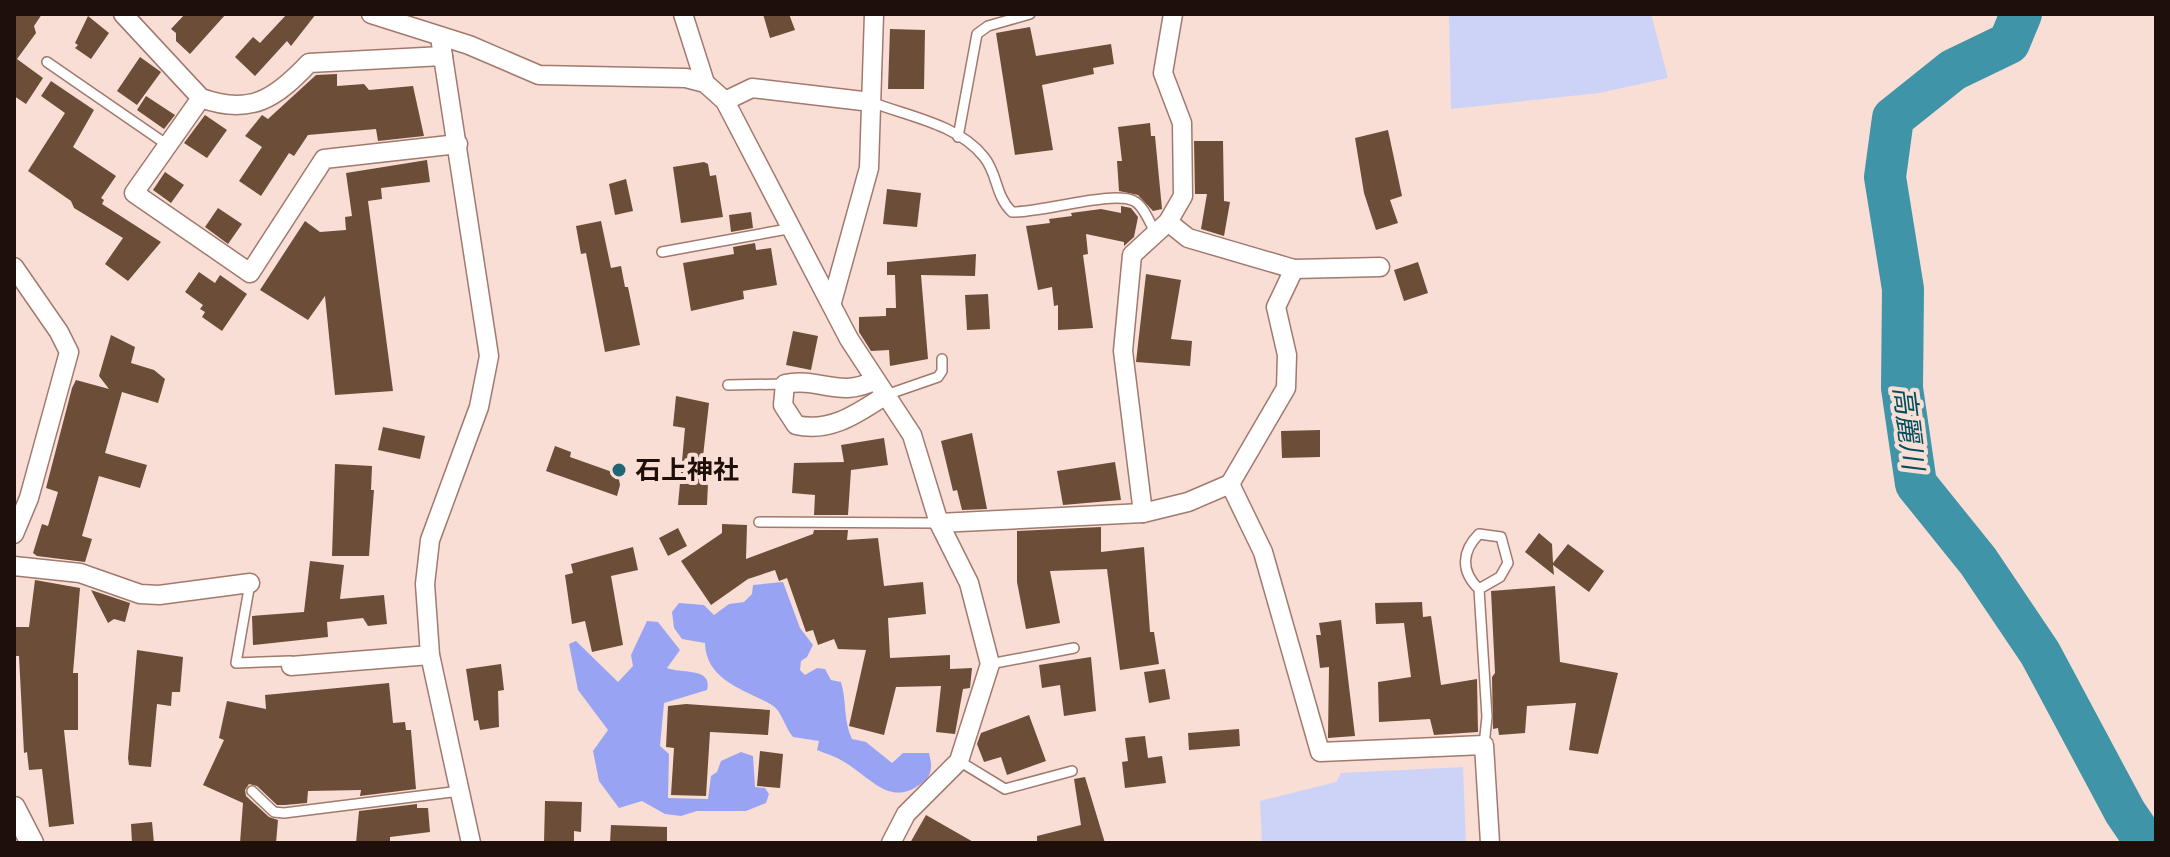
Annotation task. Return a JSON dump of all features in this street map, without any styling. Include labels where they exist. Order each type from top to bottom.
[{"type":"street","points":[[371,14],[469,45],[539,75],[686,78],[705,83],[725,101],[832,302],[912,435],[939,523],[969,583],[990,664],[959,761],[906,814],[891,843]]},
{"type":"street","points":[[683,14],[705,83]]},
{"type":"street","points":[[832,302],[869,168],[874,14]]},
{"type":"street","points":[[1143,513],[1123,351],[1132,255],[1161,227],[1183,196],[1182,123],[1163,73],[1173,14]]},
{"type":"street","points":[[128,15],[201,98],[231,106],[258,103],[285,89],[309,63],[443,56]]},
{"type":"street","points":[[440,37],[489,356],[479,407],[427,553],[425,584],[430,655],[471,843]]},
{"type":"street","points":[[725,101],[752,88],[871,102]]},
{"type":"street","points":[[201,98],[134,193],[250,273],[324,159],[458,144]]},
{"type":"street","points":[[1161,227],[1294,269],[1380,267]]},
{"type":"street","points":[[14,267],[59,332],[69,352],[29,498],[14,534]]},
{"type":"street","points":[[939,523],[1143,513],[1188,502],[1230,484],[1286,388],[1287,355],[1276,307],[1294,269]]},
{"type":"street","points":[[810,382],[845,390],[881,387],[849,418],[809,428],[796,425],[783,405],[785,384],[810,382]]},
{"type":"street","points":[[1230,484],[1263,552],[1320,752],[1484,745],[1490,843]]},
{"type":"street","points":[[14,566],[80,573],[149,594],[250,583]]},
{"type":"street","points":[[291,666],[430,655]]},
{"type":"street","points":[[14,808],[32,843]]},
{"type":"lane","points":[[958,137],[977,34],[988,26],[1030,14]]},
{"type":"lane","points":[[47,62],[166,144]]},
{"type":"lane","points":[[871,102],[936,124],[985,158],[999,195],[1012,212],[1031,213],[1109,199],[1130,199],[1137,202],[1161,227]]},
{"type":"lane","points":[[662,252],[793,228]]},
{"type":"lane","points":[[881,387],[938,377],[942,371],[942,359]]},
{"type":"lane","points":[[728,385],[785,384]]},
{"type":"lane","points":[[759,522],[939,523]]},
{"type":"lane","points":[[1479,589],[1500,577],[1508,563],[1501,537],[1491,533],[1479,534],[1467,547],[1465,564],[1471,581],[1479,589],[1487,717],[1484,745]]},
{"type":"lane","points":[[250,583],[236,663],[290,661],[291,666]]},
{"type":"lane","points":[[990,664],[1074,648]]},
{"type":"lane","points":[[959,761],[1005,789],[1072,771]]},
{"type":"lane","points":[[252,791],[267,807],[284,813],[460,791]]},
{"type":"shaded area","points":[[1449,14],[1651,14],[1668,78],[1599,93],[1451,109]]},
{"type":"shaded area","points":[[783,582],[800,628],[813,645],[801,661],[800,670],[805,675],[817,668],[825,669],[831,680],[841,682],[852,739],[866,742],[892,763],[903,753],[929,753],[930,772],[923,782],[902,792],[883,789],[843,761],[817,750],[819,741],[793,737],[772,705],[729,683],[712,667],[705,643],[682,639],[674,628],[672,612],[679,603],[704,605],[714,615],[729,604],[744,602],[752,594],[753,585]]},
{"type":"shaded area","points":[[647,621],[658,622],[680,650],[667,668],[701,675],[708,683],[707,690],[664,703],[660,746],[669,754],[668,798],[708,799],[711,776],[717,772],[721,761],[741,752],[753,756],[755,787],[765,788],[769,794],[766,803],[746,811],[697,811],[681,816],[665,814],[642,801],[619,808],[599,781],[593,751],[608,730],[578,690],[569,644],[576,641],[618,682],[633,666],[631,655]]},
{"type":"shaded area","points":[[1463,767],[1466,843],[1262,843],[1260,801],[1336,782],[1341,773]]},
{"type":"building","points":[[14,14],[42,14],[34,26],[36,33],[17,59],[43,78],[26,104],[14,96]]},
{"type":"building","points":[[185,14],[226,14],[190,54],[176,41],[176,33],[171,29]]},
{"type":"building","points":[[287,14],[316,14],[291,46],[287,41],[255,76],[235,57],[253,37],[260,43]]},
{"type":"building","points":[[763,14],[789,14],[795,30],[770,38]]},
{"type":"building","points":[[88,16],[109,33],[91,59],[75,48]]},
{"type":"building","points":[[1030,27],[1036,56],[1111,44],[1114,64],[1093,68],[1094,74],[1042,85],[1053,150],[1015,155],[996,33]]},
{"type":"building","points":[[890,29],[925,30],[924,89],[888,89]]},
{"type":"building","points":[[140,57],[161,72],[137,105],[117,91]]},
{"type":"building","points":[[337,74],[337,86],[364,84],[369,90],[413,86],[424,136],[378,141],[376,129],[308,135],[294,156],[289,153],[261,196],[239,181],[262,147],[245,136],[262,115],[268,119],[316,75]]},
{"type":"building","points":[[51,81],[94,110],[73,147],[116,176],[101,198],[104,200],[102,204],[161,242],[128,281],[105,264],[123,238],[74,208],[71,201],[28,171],[65,113],[41,96]]},
{"type":"building","points":[[146,96],[175,115],[164,129],[137,110]]},
{"type":"building","points":[[205,115],[227,130],[207,158],[184,143]]},
{"type":"building","points":[[1150,123],[1151,136],[1155,136],[1162,209],[1153,211],[1138,195],[1119,191],[1117,161],[1122,161],[1118,127]]},
{"type":"building","points":[[1388,130],[1402,196],[1390,200],[1398,223],[1376,230],[1364,193],[1355,138]]},
{"type":"building","points":[[1194,141],[1223,141],[1224,201],[1230,202],[1224,236],[1201,229],[1207,194],[1195,194]]},
{"type":"building","points":[[427,160],[430,182],[381,188],[382,199],[368,201],[393,391],[335,395],[325,296],[308,320],[260,290],[305,221],[320,232],[346,230],[345,217],[352,216],[346,173]]},
{"type":"building","points":[[708,164],[710,176],[716,175],[723,217],[681,223],[673,167]]},
{"type":"building","points":[[165,172],[184,185],[171,203],[153,190]]},
{"type":"building","points":[[626,179],[633,211],[615,215],[609,184]]},
{"type":"building","points":[[887,189],[921,193],[917,227],[883,224]]},
{"type":"building","points":[[1121,206],[1131,208],[1138,217],[1134,237],[1124,246],[1124,242],[1086,234],[1088,254],[1083,255],[1093,328],[1058,330],[1058,305],[1054,306],[1052,287],[1038,290],[1026,226],[1050,223],[1049,219],[1072,216],[1071,213],[1101,209],[1121,213]]},
{"type":"building","points":[[218,208],[242,224],[228,244],[205,227]]},
{"type":"building","points":[[751,212],[753,228],[731,232],[729,215]]},
{"type":"building","points":[[601,221],[611,268],[621,266],[625,287],[628,287],[640,345],[605,352],[586,253],[581,254],[576,226]]},
{"type":"building","points":[[755,243],[756,250],[771,248],[777,285],[743,291],[744,299],[691,311],[683,263],[734,254],[733,247]]},
{"type":"building","points":[[976,254],[975,276],[921,275],[928,359],[890,366],[889,350],[871,351],[859,332],[859,317],[886,316],[886,308],[896,308],[895,275],[887,275],[887,262]]},
{"type":"building","points":[[1418,262],[1428,293],[1404,301],[1394,270]]},
{"type":"building","points":[[199,272],[215,283],[220,275],[247,294],[222,331],[202,317],[205,312],[200,309],[203,305],[185,292]]},
{"type":"building","points":[[1146,274],[1181,280],[1171,339],[1192,341],[1190,366],[1136,362]]},
{"type":"building","points":[[988,294],[990,329],[967,330],[965,295]]},
{"type":"building","points":[[793,331],[818,336],[811,370],[786,365]]},
{"type":"building","points":[[111,335],[135,347],[131,363],[154,370],[165,379],[158,403],[122,392],[105,453],[147,465],[140,488],[99,476],[82,536],[92,539],[85,562],[37,556],[33,553],[42,524],[48,526],[58,492],[46,488],[72,388],[76,380],[109,389],[99,376]]},
{"type":"building","points":[[676,396],[709,403],[700,483],[708,483],[707,505],[678,505],[685,428],[673,426]]},
{"type":"building","points":[[383,427],[425,436],[420,459],[378,450]]},
{"type":"building","points":[[1320,430],[1320,457],[1282,458],[1281,431]]},
{"type":"building","points":[[972,433],[987,509],[962,510],[957,490],[953,491],[941,441]]},
{"type":"building","points":[[884,438],[888,465],[851,470],[848,515],[814,515],[815,495],[792,493],[794,463],[844,462],[841,445]]},
{"type":"building","points":[[555,446],[571,452],[570,457],[618,474],[620,485],[617,496],[546,471]]},
{"type":"building","points":[[1115,462],[1121,500],[1063,505],[1057,471]]},
{"type":"building","points":[[335,464],[372,466],[371,490],[374,490],[369,556],[332,556]]},
{"type":"building","points":[[722,524],[747,525],[746,559],[813,534],[814,530],[848,530],[847,540],[878,538],[884,586],[923,582],[926,614],[888,618],[890,658],[950,655],[950,669],[972,668],[970,688],[963,689],[955,734],[936,732],[941,686],[896,687],[884,735],[849,726],[866,650],[838,649],[834,639],[818,645],[813,630],[806,632],[787,578],[779,581],[775,570],[748,579],[711,605],[681,561],[722,533]]},
{"type":"building","points":[[1101,527],[1101,552],[1144,547],[1150,632],[1154,632],[1159,664],[1120,670],[1107,569],[1050,571],[1060,623],[1026,629],[1017,582],[1017,531]]},
{"type":"building","points":[[678,528],[687,546],[668,556],[659,538]]},
{"type":"building","points":[[1539,533],[1552,544],[1553,563],[1568,544],[1604,571],[1589,592],[1553,565],[1554,575],[1525,552]]},
{"type":"building","points":[[633,547],[638,570],[611,576],[623,645],[592,652],[585,621],[572,624],[565,575],[573,573],[571,564]]},
{"type":"building","points":[[310,561],[344,565],[340,599],[384,595],[387,624],[368,626],[363,618],[327,622],[328,637],[253,645],[252,616],[304,612]]},
{"type":"building","points":[[35,580],[80,588],[73,673],[78,673],[78,730],[64,730],[74,824],[49,827],[42,769],[29,770],[27,752],[24,753],[19,656],[14,656],[14,627],[29,627]]},
{"type":"building","points":[[1555,586],[1560,662],[1618,673],[1598,754],[1569,750],[1576,703],[1527,706],[1525,733],[1499,735],[1498,728],[1493,729],[1492,677],[1495,673],[1491,591]]},
{"type":"building","points":[[91,590],[130,603],[125,622],[114,619],[108,623]]},
{"type":"building","points":[[1422,602],[1423,617],[1431,616],[1441,685],[1477,679],[1478,732],[1434,735],[1430,719],[1379,722],[1378,682],[1411,677],[1404,623],[1376,624],[1375,603]]},
{"type":"building","points":[[1341,620],[1355,736],[1328,738],[1329,667],[1320,668],[1316,635],[1321,635],[1319,623]]},
{"type":"building","points":[[137,650],[183,657],[180,692],[172,692],[171,706],[157,704],[151,767],[129,765],[128,758]]},
{"type":"building","points":[[1091,657],[1096,711],[1064,716],[1060,685],[1042,688],[1039,665]]},
{"type":"building","points":[[501,664],[504,690],[498,691],[499,727],[480,730],[478,720],[474,721],[466,669]]},
{"type":"building","points":[[1165,669],[1170,699],[1149,703],[1144,672]]},
{"type":"building","points":[[389,683],[393,723],[405,722],[406,730],[411,730],[416,789],[360,796],[361,790],[308,791],[307,803],[277,805],[257,786],[249,784],[245,790],[246,796],[269,817],[278,820],[276,843],[240,843],[243,803],[203,785],[224,740],[219,738],[227,701],[266,709],[265,695]]},
{"type":"building","points":[[686,704],[770,710],[768,735],[710,732],[706,796],[671,795],[674,748],[666,747],[668,706]]},
{"type":"building","points":[[1029,715],[1046,761],[1007,775],[1001,757],[984,762],[977,744],[981,733]]},
{"type":"building","points":[[1239,729],[1240,746],[1189,750],[1188,733]]},
{"type":"building","points":[[1145,736],[1148,758],[1162,756],[1166,783],[1125,788],[1122,762],[1128,761],[1125,738]]},
{"type":"building","points":[[760,751],[783,754],[780,788],[757,786]]},
{"type":"building","points":[[1085,777],[1105,843],[1037,843],[1037,836],[1081,825],[1074,779]]},
{"type":"building","points":[[545,801],[582,802],[581,832],[574,831],[574,843],[544,843]]},
{"type":"building","points":[[417,804],[417,808],[428,808],[430,832],[390,837],[390,843],[356,843],[359,811]]},
{"type":"building","points":[[926,815],[975,843],[910,843]]},
{"type":"building","points":[[152,822],[154,843],[132,843],[131,824]]},
{"type":"building","points":[[611,825],[667,827],[667,843],[610,843]]},
{"type":"waterway","name":"高麗川","points":[[2021,14],[2009,43],[1953,70],[1893,118],[1885,177],[1903,289],[1902,388],[1916,484],[1978,561],[2040,653],[2125,812],[2146,843]]},
{"type":"place","name":"石上神社","points":[[619,470]]}]
